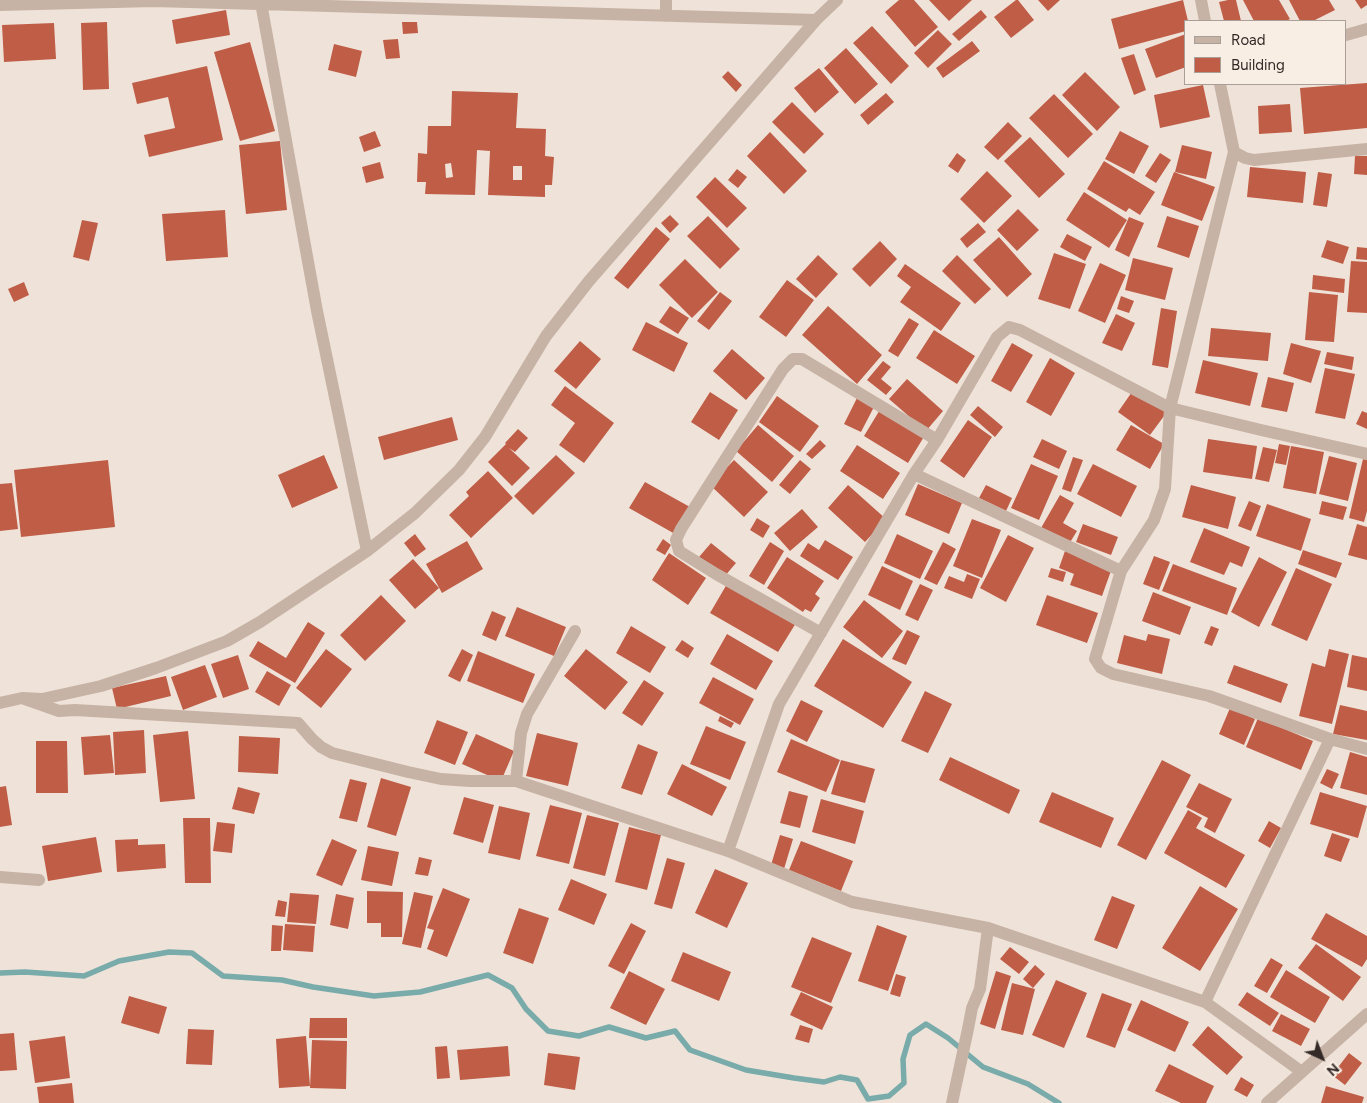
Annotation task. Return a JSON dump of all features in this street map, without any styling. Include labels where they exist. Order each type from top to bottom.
[{"type":"street","points":[[0,5],[154,0],[425,4],[666,16],[816,20]]},
{"type":"street","points":[[666,0],[666,16]]},
{"type":"street","points":[[0,703],[22,698],[42,699],[101,686],[227,641],[260,622],[367,551],[415,513],[459,470],[485,437],[546,336],[583,289],[816,20],[837,0]]},
{"type":"street","points":[[1201,0],[1205,20]]},
{"type":"street","points":[[261,3],[317,311],[367,551]]},
{"type":"street","points":[[1347,35],[1367,29]]},
{"type":"street","points":[[1220,85],[1234,152],[1170,408],[1165,489],[1154,520],[1121,571],[1095,659],[1101,668],[1113,674],[1209,696],[1330,739],[1367,749]]},
{"type":"street","points":[[1234,152],[1254,160],[1367,149]]},
{"type":"street","points":[[728,851],[779,704],[997,337],[1009,327],[1020,330],[1170,408],[1367,454]]},
{"type":"street","points":[[821,633],[679,551],[676,540],[681,529],[784,368],[793,359],[802,359],[937,440]]},
{"type":"street","points":[[914,474],[1121,571]]},
{"type":"street","points":[[516,781],[521,733],[528,714],[575,632]]},
{"type":"street","points":[[22,698],[59,711],[75,710],[298,722],[321,748],[332,753],[441,779],[516,781],[728,851],[852,902],[988,928],[1205,1002],[1302,1072]]},
{"type":"street","points":[[1205,1002],[1330,739]]},
{"type":"street","points":[[0,877],[38,880]]},
{"type":"street","points":[[952,1103],[972,1008],[980,988],[988,928]]},
{"type":"street","points":[[1267,1103],[1367,1014]]},
{"type":"building","points":[[899,0],[914,0],[938,27],[915,47],[885,12]]},
{"type":"building","points":[[929,0],[972,0],[949,21]]},
{"type":"building","points":[[1016,0],[1034,20],[1011,38],[994,17]]},
{"type":"building","points":[[1038,0],[1060,0],[1048,11]]},
{"type":"building","points":[[1183,0],[1188,20],[1184,20],[1184,32],[1119,49],[1111,19]]},
{"type":"building","points":[[1236,0],[1241,20],[1224,20],[1219,2]]},
{"type":"building","points":[[1243,0],[1279,0],[1290,19],[1288,20],[1253,20]]},
{"type":"building","points":[[1289,0],[1329,0],[1335,10],[1315,20],[1299,20]]},
{"type":"building","points":[[1355,0],[1367,0],[1367,5],[1361,9]]},
{"type":"building","points":[[226,10],[230,35],[176,44],[172,20]]},
{"type":"building","points":[[981,10],[987,17],[959,41],[952,34]]},
{"type":"building","points":[[107,22],[109,89],[83,90],[81,23]]},
{"type":"building","points":[[402,22],[417,22],[418,33],[403,34]]},
{"type":"building","points":[[54,23],[56,59],[4,62],[2,25]]},
{"type":"building","points":[[872,26],[909,66],[891,84],[853,43]]},
{"type":"building","points":[[938,30],[952,44],[928,68],[914,53]]},
{"type":"building","points":[[1184,35],[1184,68],[1156,78],[1145,49]]},
{"type":"building","points":[[398,39],[400,58],[386,59],[383,40]]},
{"type":"building","points":[[972,41],[980,51],[943,78],[936,68]]},
{"type":"building","points":[[250,42],[275,131],[240,141],[214,52]]},
{"type":"building","points":[[334,44],[362,51],[356,77],[328,70]]},
{"type":"building","points":[[846,48],[878,84],[855,104],[824,68]]},
{"type":"building","points":[[1134,54],[1146,90],[1134,95],[1121,58]]},
{"type":"building","points":[[207,66],[223,140],[149,157],[144,135],[175,128],[168,97],[137,104],[132,83]]},
{"type":"building","points":[[819,68],[839,92],[815,113],[794,88]]},
{"type":"building","points":[[728,71],[742,85],[736,92],[722,77]]},
{"type":"building","points":[[1085,72],[1120,107],[1097,131],[1062,95]]},
{"type":"building","points":[[1367,83],[1367,128],[1304,134],[1300,88]]},
{"type":"building","points":[[1203,85],[1210,117],[1160,128],[1154,95]]},
{"type":"building","points":[[452,91],[518,93],[516,128],[546,129],[545,156],[554,157],[552,185],[545,185],[545,197],[488,195],[490,151],[477,150],[475,195],[425,194],[426,182],[417,182],[418,153],[427,154],[428,126],[451,126]],"holes":[[[451,163],[453,177],[446,178],[445,164]],[[513,166],[522,166],[522,180],[513,180]]]},
{"type":"building","points":[[886,93],[894,102],[868,125],[860,115]]},
{"type":"building","points":[[1054,94],[1093,134],[1068,158],[1029,118]]},
{"type":"building","points":[[792,102],[824,134],[804,154],[772,122]]},
{"type":"building","points":[[1290,104],[1292,132],[1259,134],[1258,106]]},
{"type":"building","points":[[1008,122],[1022,136],[998,160],[984,147]]},
{"type":"building","points":[[375,131],[381,146],[364,152],[359,137]]},
{"type":"building","points":[[1120,131],[1149,146],[1134,174],[1105,159]]},
{"type":"building","points":[[770,132],[807,171],[784,194],[747,156]]},
{"type":"building","points":[[1030,137],[1065,174],[1039,198],[1004,161]]},
{"type":"building","points":[[280,141],[287,210],[246,214],[239,145]]},
{"type":"building","points":[[1182,145],[1212,152],[1206,179],[1175,172]]},
{"type":"building","points":[[957,153],[966,160],[958,173],[948,166]]},
{"type":"building","points":[[1160,153],[1171,160],[1156,183],[1145,176]]},
{"type":"building","points":[[1355,156],[1367,156],[1367,175],[1354,174]]},
{"type":"building","points":[[1104,161],[1155,192],[1140,215],[1129,208],[1126,212],[1087,189]]},
{"type":"building","points":[[380,162],[384,178],[366,183],[362,167]]},
{"type":"building","points":[[1250,167],[1306,172],[1303,203],[1247,197]]},
{"type":"building","points":[[737,169],[747,177],[738,188],[728,180]]},
{"type":"building","points":[[987,171],[1012,196],[984,223],[960,199]]},
{"type":"building","points":[[1174,172],[1215,187],[1202,221],[1161,205]]},
{"type":"building","points":[[1318,172],[1332,174],[1327,207],[1313,205]]},
{"type":"building","points":[[715,177],[747,208],[727,228],[696,197]]},
{"type":"building","points":[[1084,192],[1127,220],[1109,248],[1066,220]]},
{"type":"building","points":[[1018,209],[1039,230],[1017,251],[997,230]]},
{"type":"building","points":[[225,210],[228,257],[166,261],[162,214]]},
{"type":"building","points":[[670,215],[679,224],[670,233],[661,223]]},
{"type":"building","points":[[708,216],[740,249],[720,269],[687,236]]},
{"type":"building","points":[[1167,216],[1199,226],[1189,258],[1157,247]]},
{"type":"building","points":[[1129,217],[1144,223],[1129,257],[1115,250]]},
{"type":"building","points":[[82,220],[98,223],[89,261],[73,257]]},
{"type":"building","points":[[978,223],[986,232],[967,248],[960,239]]},
{"type":"building","points":[[656,227],[670,239],[628,289],[614,278]]},
{"type":"building","points":[[1067,234],[1092,247],[1085,261],[1060,247]]},
{"type":"building","points":[[999,237],[1032,274],[1007,297],[973,260]]},
{"type":"building","points":[[1327,240],[1349,247],[1343,264],[1321,257]]},
{"type":"building","points":[[880,241],[897,259],[870,287],[852,269]]},
{"type":"building","points":[[1357,247],[1367,248],[1367,260],[1356,259]]},
{"type":"building","points":[[1054,253],[1086,264],[1070,309],[1038,299]]},
{"type":"building","points":[[818,255],[838,274],[816,298],[796,279]]},
{"type":"building","points":[[957,255],[991,289],[975,304],[942,271]]},
{"type":"building","points":[[1133,258],[1173,268],[1165,300],[1125,290]]},
{"type":"building","points":[[685,259],[718,292],[692,318],[659,285]]},
{"type":"building","points":[[1351,261],[1367,262],[1367,313],[1347,312]]},
{"type":"building","points":[[1100,263],[1126,275],[1105,323],[1078,311]]},
{"type":"building","points":[[905,264],[961,303],[941,331],[900,302],[911,287],[897,276]]},
{"type":"building","points":[[1313,275],[1345,279],[1344,293],[1312,289]]},
{"type":"building","points":[[787,280],[814,300],[786,337],[759,317]]},
{"type":"building","points":[[24,282],[29,295],[14,302],[8,289]]},
{"type":"building","points":[[720,292],[732,301],[709,330],[697,321]]},
{"type":"building","points":[[1309,292],[1338,295],[1334,342],[1305,340]]},
{"type":"building","points":[[1121,296],[1134,301],[1129,313],[1117,309]]},
{"type":"building","points":[[670,306],[689,318],[678,334],[659,322]]},
{"type":"building","points":[[828,306],[882,355],[857,384],[802,335]]},
{"type":"building","points":[[1161,308],[1177,311],[1168,368],[1152,365]]},
{"type":"building","points":[[1116,314],[1135,323],[1122,351],[1102,343]]},
{"type":"building","points":[[909,318],[919,324],[898,357],[888,351]]},
{"type":"building","points":[[646,322],[688,343],[674,372],[632,350]]},
{"type":"building","points":[[1211,328],[1271,333],[1268,361],[1208,356]]},
{"type":"building","points":[[934,330],[975,356],[957,384],[916,358]]},
{"type":"building","points":[[580,341],[601,359],[576,389],[554,371]]},
{"type":"building","points":[[1012,343],[1033,355],[1011,392],[991,381]]},
{"type":"building","points":[[1291,343],[1321,351],[1311,383],[1283,374]]},
{"type":"building","points":[[732,349],[765,378],[746,400],[713,371]]},
{"type":"building","points":[[1327,352],[1354,357],[1352,370],[1324,364]]},
{"type":"building","points":[[1050,358],[1075,373],[1051,416],[1026,402]]},
{"type":"building","points":[[1203,360],[1258,373],[1250,406],[1195,393]]},
{"type":"building","points":[[883,361],[891,367],[881,379],[892,388],[886,395],[867,380]]},
{"type":"building","points":[[1325,368],[1355,374],[1345,419],[1315,413]]},
{"type":"building","points":[[1268,377],[1294,383],[1287,412],[1261,407]]},
{"type":"building","points":[[907,379],[943,411],[926,431],[889,399]]},
{"type":"building","points":[[565,386],[614,423],[584,463],[559,445],[575,423],[551,405]]},
{"type":"building","points":[[1134,389],[1167,412],[1150,435],[1118,412]]},
{"type":"building","points":[[710,392],[738,410],[719,440],[691,422]]},
{"type":"building","points":[[777,396],[819,426],[800,452],[759,422]]},
{"type":"building","points":[[858,396],[875,405],[861,432],[844,424]]},
{"type":"building","points":[[978,406],[1003,427],[995,437],[970,415]]},
{"type":"building","points":[[881,408],[925,435],[908,463],[864,436]]},
{"type":"building","points":[[1362,411],[1367,413],[1367,429],[1356,424]]},
{"type":"building","points":[[452,417],[458,440],[384,460],[378,437]]},
{"type":"building","points":[[968,420],[992,437],[964,478],[940,461]]},
{"type":"building","points":[[758,425],[794,456],[772,482],[736,451]]},
{"type":"building","points":[[1131,425],[1164,444],[1150,469],[1116,450]]},
{"type":"building","points":[[518,429],[528,438],[515,452],[509,448],[530,468],[512,486],[488,462]]},
{"type":"building","points":[[1042,439],[1067,451],[1059,469],[1033,457]]},
{"type":"building","points":[[1208,439],[1257,446],[1252,479],[1203,472]]},
{"type":"building","points":[[820,440],[826,446],[812,459],[806,454]]},
{"type":"building","points":[[1279,444],[1290,446],[1286,465],[1275,463]]},
{"type":"building","points":[[857,445],[900,473],[883,499],[840,471]]},
{"type":"building","points":[[1291,446],[1324,452],[1316,494],[1283,488]]},
{"type":"building","points":[[1263,447],[1277,450],[1269,482],[1255,479]]},
{"type":"building","points":[[324,455],[338,488],[292,508],[278,475]]},
{"type":"building","points":[[556,455],[575,473],[533,515],[514,496]]},
{"type":"building","points":[[1329,456],[1357,463],[1348,501],[1319,494]]},
{"type":"building","points":[[1073,457],[1083,460],[1071,492],[1062,489]]},
{"type":"building","points":[[1363,459],[1367,460],[1367,511],[1364,522],[1349,518]]},
{"type":"building","points":[[108,460],[115,527],[21,537],[14,470]]},
{"type":"building","points":[[734,460],[768,492],[744,517],[710,485]]},
{"type":"building","points":[[800,460],[811,469],[790,494],[779,485]]},
{"type":"building","points":[[1031,464],[1058,476],[1039,520],[1011,508]]},
{"type":"building","points":[[1093,464],[1137,486],[1121,517],[1077,494]]},
{"type":"building","points":[[488,471],[513,498],[471,538],[449,515],[469,496],[466,492]]},
{"type":"building","points":[[645,482],[690,507],[675,534],[629,508]]},
{"type":"building","points":[[12,483],[18,529],[0,531],[0,484]]},
{"type":"building","points":[[918,484],[962,503],[949,534],[905,515]]},
{"type":"building","points":[[848,485],[886,519],[865,542],[828,508]]},
{"type":"building","points":[[986,485],[1012,498],[1006,511],[979,498]]},
{"type":"building","points":[[1191,485],[1236,497],[1228,529],[1182,517]]},
{"type":"building","points":[[1060,495],[1074,503],[1063,523],[1077,531],[1069,544],[1041,528]]},
{"type":"building","points":[[1249,501],[1261,506],[1251,531],[1238,526]]},
{"type":"building","points":[[1322,501],[1347,507],[1343,520],[1319,514]]},
{"type":"building","points":[[1267,504],[1311,519],[1301,551],[1256,536]]},
{"type":"building","points":[[802,509],[818,527],[790,551],[774,533]]},
{"type":"building","points":[[757,518],[770,526],[763,538],[750,530]]},
{"type":"building","points":[[972,519],[1001,530],[982,578],[953,566]]},
{"type":"building","points":[[1083,524],[1118,537],[1111,555],[1076,542]]},
{"type":"building","points":[[1357,524],[1367,527],[1367,560],[1348,555]]},
{"type":"building","points":[[1204,528],[1250,547],[1242,567],[1230,562],[1224,575],[1190,562]]},
{"type":"building","points":[[415,534],[426,549],[415,557],[404,543]]},
{"type":"building","points":[[897,534],[933,551],[920,579],[884,563]]},
{"type":"building","points":[[1008,535],[1034,548],[1006,602],[980,588]]},
{"type":"building","points":[[663,539],[671,545],[665,555],[656,550]]},
{"type":"building","points":[[825,540],[853,557],[838,580],[800,556],[808,543],[819,550]]},
{"type":"building","points":[[467,541],[483,569],[442,593],[426,564]]},
{"type":"building","points":[[770,542],[784,551],[764,585],[749,576]]},
{"type":"building","points":[[943,542],[956,549],[937,585],[924,579]]},
{"type":"building","points":[[711,543],[736,563],[724,577],[699,557]]},
{"type":"building","points":[[1303,550],[1342,563],[1336,578],[1298,564]]},
{"type":"building","points":[[1065,551],[1112,568],[1102,596],[1070,585],[1074,574],[1059,568]]},
{"type":"building","points":[[669,553],[706,578],[688,605],[652,580]]},
{"type":"building","points":[[1154,556],[1170,562],[1159,590],[1143,584]]},
{"type":"building","points":[[787,557],[824,581],[815,594],[820,598],[811,612],[805,609],[803,612],[767,588]]},
{"type":"building","points":[[1259,557],[1287,572],[1259,627],[1231,612]]},
{"type":"building","points":[[413,559],[439,588],[415,609],[389,580]]},
{"type":"building","points":[[1173,564],[1237,588],[1227,615],[1162,591]]},
{"type":"building","points":[[882,566],[913,581],[900,610],[868,595]]},
{"type":"building","points":[[1051,568],[1066,572],[1063,582],[1048,577]]},
{"type":"building","points":[[1296,568],[1332,584],[1307,641],[1271,625]]},
{"type":"building","points":[[967,574],[980,579],[972,599],[944,588],[949,576],[964,582]]},
{"type":"building","points":[[727,584],[796,623],[778,652],[710,613]]},
{"type":"building","points":[[920,584],[933,590],[918,621],[905,615]]},
{"type":"building","points":[[1153,592],[1191,607],[1180,635],[1142,621]]},
{"type":"building","points":[[381,595],[406,621],[365,661],[340,635]]},
{"type":"building","points":[[1047,595],[1098,613],[1087,643],[1036,625]]},
{"type":"building","points":[[864,600],[903,631],[882,658],[843,627]]},
{"type":"building","points":[[517,607],[566,627],[554,656],[505,636]]},
{"type":"building","points":[[492,611],[506,617],[496,641],[482,635]]},
{"type":"building","points":[[308,622],[325,633],[295,683],[249,656],[258,641],[286,658]]},
{"type":"building","points":[[631,626],[666,647],[650,673],[616,653]]},
{"type":"building","points":[[1211,626],[1219,629],[1212,646],[1204,643]]},
{"type":"building","points":[[907,630],[920,636],[906,665],[892,659]]},
{"type":"building","points":[[727,634],[773,661],[756,690],[710,664]]},
{"type":"building","points":[[1148,634],[1170,639],[1162,674],[1117,663],[1124,635],[1146,641]]},
{"type":"building","points":[[843,639],[912,682],[883,728],[814,686]]},
{"type":"building","points":[[682,640],[694,648],[688,658],[675,650]]},
{"type":"building","points":[[326,649],[352,669],[321,708],[296,688]]},
{"type":"building","points":[[462,649],[473,655],[460,682],[448,676]]},
{"type":"building","points":[[586,649],[628,682],[605,710],[564,676]]},
{"type":"building","points":[[1329,649],[1349,654],[1332,724],[1299,716],[1312,663],[1325,667]]},
{"type":"building","points":[[478,651],[535,674],[523,703],[467,681]]},
{"type":"building","points":[[238,655],[249,689],[223,698],[211,664]]},
{"type":"building","points":[[1352,655],[1367,658],[1367,691],[1347,687]]},
{"type":"building","points":[[205,665],[217,697],[183,710],[171,677]]},
{"type":"building","points":[[1234,665],[1288,684],[1281,703],[1227,683]]},
{"type":"building","points":[[267,671],[291,685],[279,706],[255,692]]},
{"type":"building","points":[[166,676],[171,696],[117,709],[112,688]]},
{"type":"building","points":[[713,677],[754,699],[740,725],[699,703]]},
{"type":"building","points":[[644,680],[664,693],[642,726],[622,713]]},
{"type":"building","points":[[925,691],[952,704],[928,753],[901,741]]},
{"type":"building","points":[[801,700],[823,711],[807,742],[786,731]]},
{"type":"building","points":[[1340,705],[1367,711],[1367,740],[1333,734]]},
{"type":"building","points":[[1230,708],[1255,719],[1244,745],[1219,734]]},
{"type":"building","points":[[720,716],[734,723],[731,728],[718,721]]},
{"type":"building","points":[[1258,718],[1313,741],[1301,770],[1246,747]]},
{"type":"building","points":[[437,720],[468,732],[455,765],[424,753]]},
{"type":"building","points":[[706,726],[746,742],[730,780],[690,764]]},
{"type":"building","points":[[144,730],[146,773],[115,775],[113,732]]},
{"type":"building","points":[[188,731],[195,799],[160,802],[153,735]]},
{"type":"building","points":[[537,733],[578,743],[568,786],[526,776]]},
{"type":"building","points":[[476,734],[514,751],[501,781],[462,764]]},
{"type":"building","points":[[110,735],[114,773],[84,775],[81,737]]},
{"type":"building","points":[[239,736],[280,738],[278,774],[238,772]]},
{"type":"building","points":[[791,739],[840,760],[826,792],[777,772]]},
{"type":"building","points":[[36,741],[67,741],[68,793],[36,793]]},
{"type":"building","points":[[638,744],[658,752],[642,795],[621,788]]},
{"type":"building","points":[[1350,752],[1367,757],[1367,795],[1340,788]]},
{"type":"building","points":[[950,757],[1020,790],[1009,814],[939,780]]},
{"type":"building","points":[[841,760],[875,769],[865,803],[831,794]]},
{"type":"building","points":[[1162,760],[1191,775],[1146,860],[1117,845]]},
{"type":"building","points":[[682,764],[727,787],[712,816],[667,794]]},
{"type":"building","points":[[1327,769],[1339,774],[1332,789],[1320,783]]},
{"type":"building","points":[[381,778],[411,787],[396,836],[367,827]]},
{"type":"building","points":[[350,779],[367,783],[357,822],[339,818]]},
{"type":"building","points":[[1199,783],[1232,799],[1215,833],[1204,827],[1208,818],[1186,807]]},
{"type":"building","points":[[6,786],[12,825],[0,827],[0,787]]},
{"type":"building","points":[[238,787],[260,793],[254,814],[232,809]]},
{"type":"building","points":[[789,791],[808,796],[800,828],[780,823]]},
{"type":"building","points":[[1052,792],[1114,818],[1101,848],[1039,822]]},
{"type":"building","points":[[1320,792],[1367,806],[1358,838],[1310,824]]},
{"type":"building","points":[[464,797],[494,805],[483,843],[453,834]]},
{"type":"building","points":[[821,799],[864,811],[855,844],[812,832]]},
{"type":"building","points":[[550,805],[582,813],[569,864],[536,856]]},
{"type":"building","points":[[499,806],[530,813],[520,860],[488,853]]},
{"type":"building","points":[[1188,810],[1202,818],[1196,828],[1245,855],[1226,888],[1164,853]]},
{"type":"building","points":[[587,815],[619,823],[605,876],[573,868]]},
{"type":"building","points":[[183,818],[210,818],[211,883],[185,883]]},
{"type":"building","points":[[1269,821],[1281,828],[1270,848],[1258,841]]},
{"type":"building","points":[[217,822],[235,824],[232,853],[213,851]]},
{"type":"building","points":[[629,827],[661,835],[647,890],[615,882]]},
{"type":"building","points":[[1332,833],[1350,839],[1341,862],[1324,856]]},
{"type":"building","points":[[780,835],[793,839],[784,869],[771,865]]},
{"type":"building","points":[[96,837],[102,872],[48,881],[42,846]]},
{"type":"building","points":[[138,839],[138,845],[165,844],[166,868],[117,872],[115,840]]},
{"type":"building","points":[[332,839],[357,850],[342,886],[316,875]]},
{"type":"building","points":[[801,841],[853,861],[841,891],[789,870]]},
{"type":"building","points":[[368,846],[399,852],[392,886],[361,880]]},
{"type":"building","points":[[419,857],[432,860],[428,876],[415,874]]},
{"type":"building","points":[[667,858],[685,863],[672,909],[654,904]]},
{"type":"building","points":[[715,869],[748,883],[727,928],[695,913]]},
{"type":"building","points":[[571,879],[607,894],[594,925],[558,910]]},
{"type":"building","points":[[1200,886],[1238,909],[1200,971],[1162,948]]},
{"type":"building","points":[[443,888],[470,899],[447,957],[427,949],[434,930],[427,928]]},
{"type":"building","points":[[367,891],[403,892],[402,937],[381,937],[381,923],[367,923]]},
{"type":"building","points":[[414,892],[433,896],[421,948],[402,944]]},
{"type":"building","points":[[290,893],[319,895],[316,924],[287,922]]},
{"type":"building","points":[[336,894],[354,898],[348,929],[330,925]]},
{"type":"building","points":[[1112,896],[1135,905],[1117,949],[1094,940]]},
{"type":"building","points":[[278,900],[287,902],[285,917],[275,916]]},
{"type":"building","points":[[519,908],[549,918],[533,964],[503,953]]},
{"type":"building","points":[[1326,913],[1367,936],[1367,959],[1362,967],[1311,939]]},
{"type":"building","points":[[631,923],[646,931],[624,974],[608,966]]},
{"type":"building","points":[[285,924],[315,926],[313,952],[283,950]]},
{"type":"building","points":[[272,925],[283,926],[281,951],[271,951]]},
{"type":"building","points":[[877,925],[907,936],[888,991],[858,981]]},
{"type":"building","points":[[812,937],[852,953],[831,1003],[791,987]]},
{"type":"building","points":[[1316,944],[1361,977],[1343,1001],[1298,968]]},
{"type":"building","points":[[1010,947],[1029,962],[1019,974],[1000,959]]},
{"type":"building","points":[[683,952],[731,972],[719,1001],[671,981]]},
{"type":"building","points":[[1271,958],[1283,965],[1267,993],[1254,986]]},
{"type":"building","points":[[1035,965],[1045,974],[1033,988],[1023,979]]},
{"type":"building","points":[[1286,970],[1330,997],[1315,1023],[1270,997]]},
{"type":"building","points":[[629,971],[665,989],[646,1025],[610,1008]]},
{"type":"building","points":[[996,971],[1011,976],[995,1029],[980,1024]]},
{"type":"building","points":[[896,974],[906,977],[900,997],[890,994]]},
{"type":"building","points":[[1056,980],[1087,993],[1064,1048],[1032,1035]]},
{"type":"building","points":[[1012,983],[1035,989],[1023,1035],[1001,1030]]},
{"type":"building","points":[[801,992],[833,1007],[822,1030],[790,1015]]},
{"type":"building","points":[[1247,992],[1279,1013],[1270,1026],[1238,1005]]},
{"type":"building","points":[[1102,993],[1132,1004],[1115,1048],[1086,1037]]},
{"type":"building","points":[[129,996],[167,1007],[159,1034],[121,1023]]},
{"type":"building","points":[[1141,1000],[1189,1022],[1175,1052],[1127,1030]]},
{"type":"building","points":[[1281,1014],[1310,1029],[1301,1046],[1272,1031]]},
{"type":"building","points":[[310,1018],[347,1018],[347,1038],[309,1038]]},
{"type":"building","points":[[800,1025],[813,1029],[809,1043],[795,1039]]},
{"type":"building","points":[[1208,1026],[1243,1057],[1227,1075],[1192,1045]]},
{"type":"building","points":[[188,1029],[214,1030],[212,1065],[186,1064]]},
{"type":"building","points":[[14,1033],[17,1070],[0,1071],[0,1034]]},
{"type":"building","points":[[65,1036],[70,1078],[35,1083],[29,1041]]},
{"type":"building","points":[[306,1036],[310,1086],[279,1088],[276,1039]]},
{"type":"building","points":[[312,1040],[347,1041],[346,1089],[310,1088]]},
{"type":"building","points":[[447,1046],[450,1078],[437,1079],[435,1047]]},
{"type":"building","points":[[508,1046],[510,1076],[460,1080],[457,1050]]},
{"type":"building","points":[[548,1053],[580,1057],[575,1090],[544,1085]]},
{"type":"building","points":[[1349,1053],[1362,1063],[1345,1085],[1332,1075]]},
{"type":"building","points":[[1169,1064],[1214,1086],[1206,1103],[1181,1103],[1155,1091]]},
{"type":"building","points":[[1241,1077],[1254,1085],[1247,1097],[1234,1090]]},
{"type":"building","points":[[72,1083],[74,1103],[39,1103],[37,1087]]},
{"type":"building","points":[[1326,1086],[1364,1097],[1362,1103],[1321,1103]]},
{"type":"waterway","points":[[0,973],[25,972],[84,976],[119,961],[169,952],[192,953],[223,976],[282,980],[313,987],[374,996],[420,992],[488,975],[512,988],[526,1009],[548,1031],[579,1036],[609,1027],[646,1038],[675,1031],[690,1050],[746,1070],[824,1082],[840,1077],[857,1080],[868,1099],[889,1096],[904,1083],[903,1059],[910,1035],[926,1024],[948,1038],[983,1067],[1028,1084],[1059,1103]]}]
